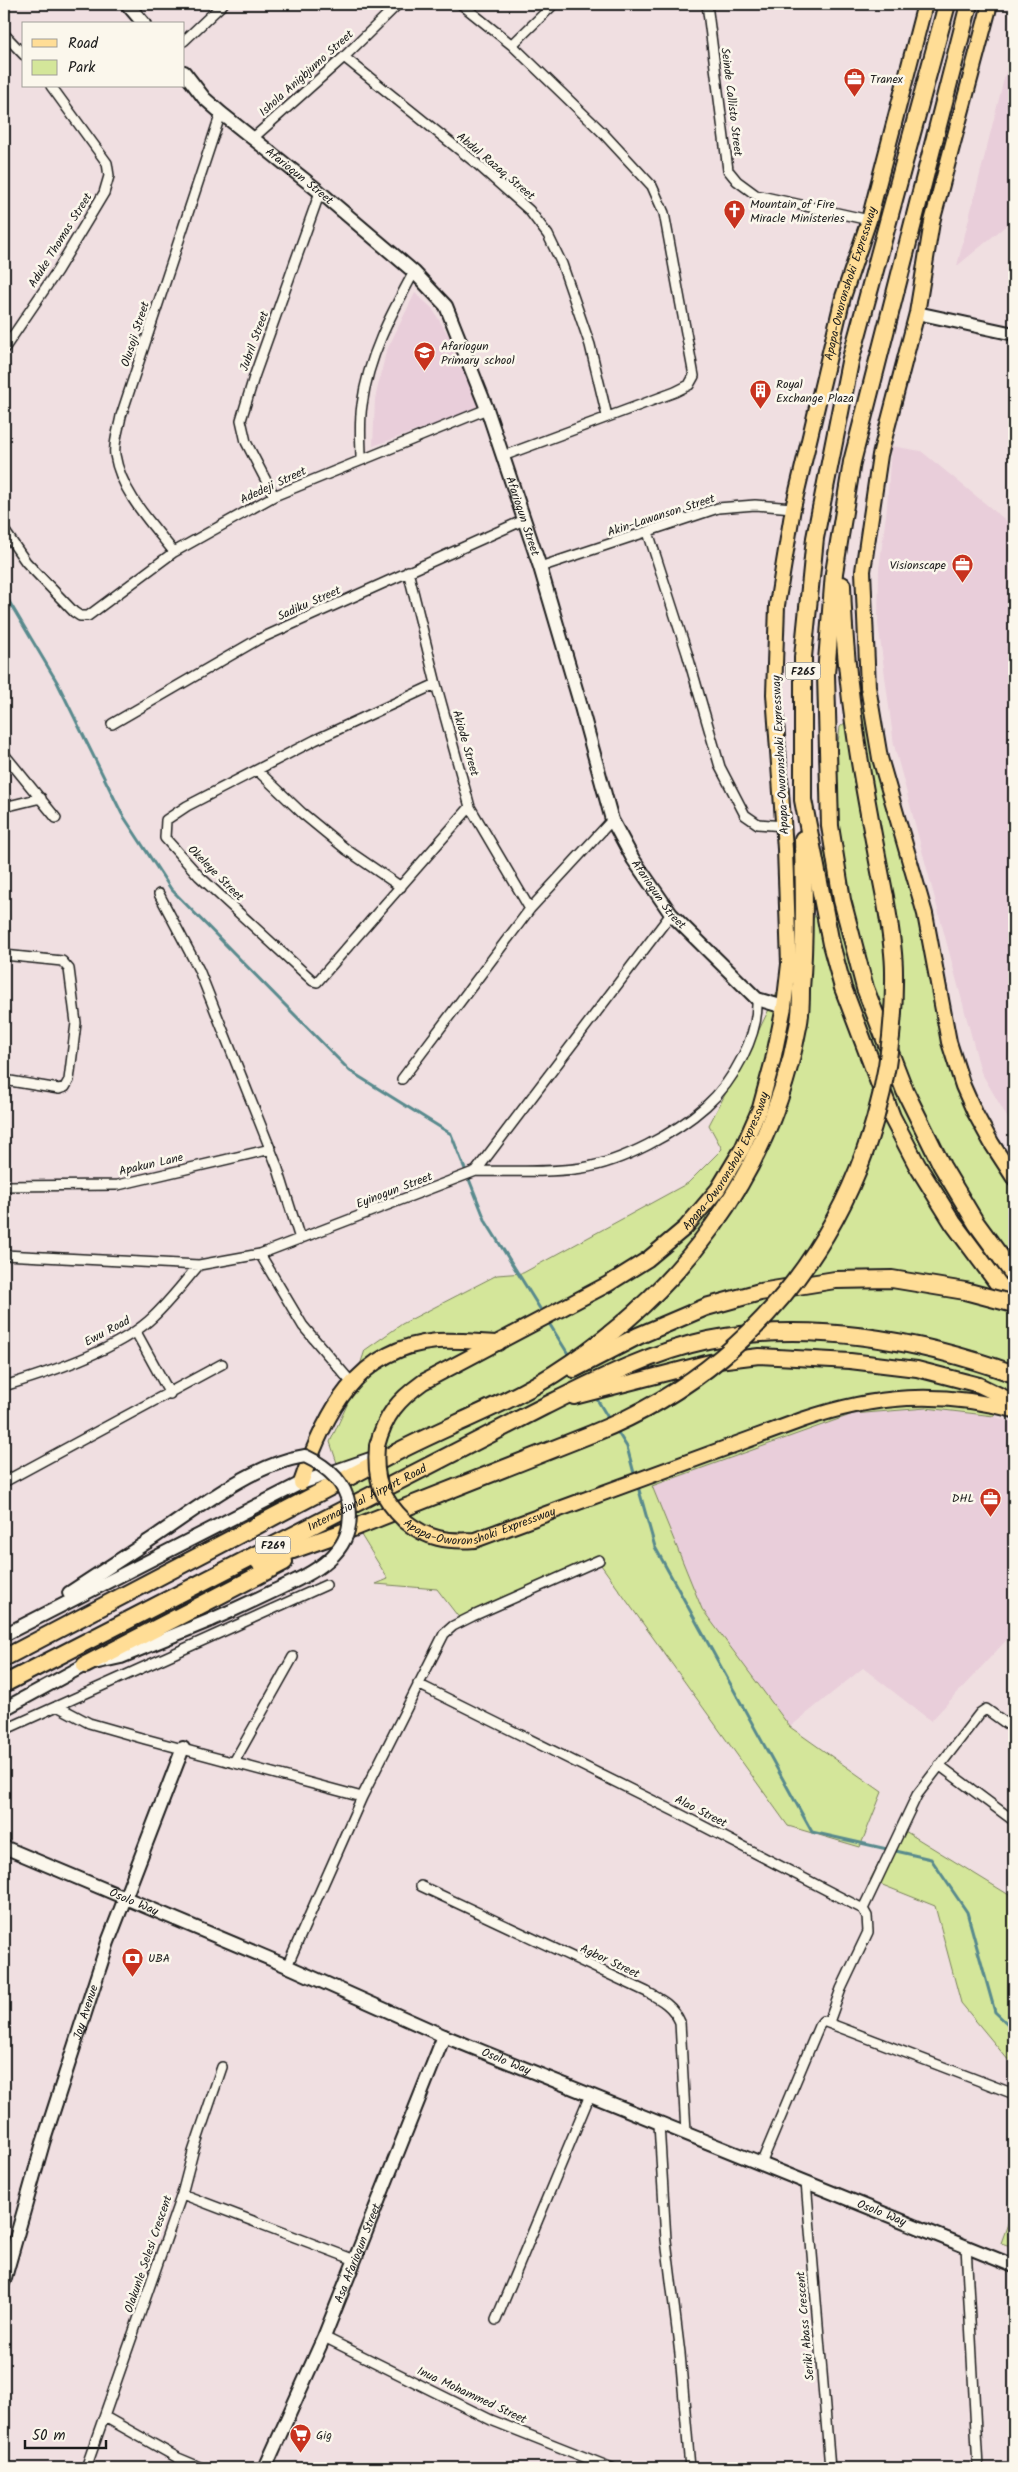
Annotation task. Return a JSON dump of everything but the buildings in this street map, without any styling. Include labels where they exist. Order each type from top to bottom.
[{"type":"highway","name":"Apapa-Oworonshoki Expressway","points":[[947,4],[850,362],[815,538],[803,657],[802,800],[831,944],[843,988],[892,1117],[917,1165],[953,1223],[1014,1305]]},
{"type":"highway","name":"F265","points":[[969,4],[852,462],[834,573],[826,674],[830,826],[842,900],[865,988],[906,1091],[942,1166],[976,1223],[1014,1275]]},
{"type":"highway","points":[[196,1584],[338,1534],[594,1434],[628,1420],[657,1404],[710,1368],[745,1338],[776,1305],[801,1274],[840,1210],[857,1176],[870,1140],[889,1055],[894,970],[884,897],[852,720],[844,645],[842,575],[852,462]]},
{"type":"highway","points":[[588,1356],[642,1307],[679,1269],[717,1223],[755,1159],[780,1098],[800,1016],[805,920],[802,800]]},
{"type":"highway","points":[[588,1356],[706,1307],[760,1292],[835,1280],[892,1280],[965,1291],[1014,1305]]},
{"type":"highway","name":"International Airport Road","points":[[4,1684],[543,1407],[604,1383],[667,1352],[707,1340],[744,1334],[841,1334],[918,1345],[1014,1374]]},
{"type":"highway","name":"International Airport Road","points":[[4,1658],[416,1443],[556,1375],[588,1356]]},
{"type":"highway","points":[[85,1665],[338,1534]]},
{"type":"highway","points":[[85,1665],[130,1620]]},
{"type":"main road","points":[[126,4],[142,22]]},
{"type":"main road","name":"Apapa-Oworonshoki Expressway","points":[[926,4],[869,220],[843,297],[793,508],[777,605],[774,694],[784,826],[789,964],[784,1007],[774,1060],[760,1108],[742,1149],[718,1190],[685,1228],[648,1259],[608,1284],[423,1382],[406,1395],[393,1409],[382,1426],[376,1464],[379,1484],[389,1505],[405,1521],[429,1537],[453,1541],[475,1540],[802,1420],[868,1401],[898,1398],[946,1398],[981,1402],[1014,1410]]},
{"type":"main road","points":[[990,4],[932,222],[917,313],[880,455],[863,571],[868,686],[880,758],[925,914],[949,1042],[963,1086],[975,1113],[1014,1178]]},
{"type":"main road","name":"Afariogun Street","points":[[185,73],[204,98],[220,113],[320,192],[414,272],[446,306],[487,410],[540,567],[612,820],[633,859],[671,914],[757,999],[784,1007]]},
{"type":"main road","points":[[917,313],[1014,334]]},
{"type":"main road","points":[[301,1483],[317,1441],[351,1382],[370,1365],[395,1351],[436,1341],[498,1343]]},
{"type":"main road","points":[[604,1383],[710,1362],[759,1356],[850,1361],[917,1369],[978,1385],[1014,1402]]},
{"type":"main road","name":"International Airport Road","points":[[4,1635],[301,1483],[416,1443]]},
{"type":"main road","points":[[4,1709],[85,1665],[121,1657],[211,1620],[313,1573],[334,1557],[345,1542],[351,1517],[347,1496],[332,1474],[305,1456],[284,1459],[261,1469],[146,1542],[20,1626]]},
{"type":"main road","name":"Joy Avenue","points":[[4,2281],[43,2143],[124,1898],[156,1822],[183,1748]]},
{"type":"main road","name":"Osolo Way","points":[[4,1847],[287,1966],[444,2036],[659,2124],[686,2132],[1014,2266]]},
{"type":"main road","name":"Asa Afariogun Street","points":[[266,2468],[324,2337],[444,2036]]},
{"type":"street","points":[[185,40],[223,4]]},
{"type":"street","name":"Ishola Anigbjumo Street","points":[[252,139],[344,57],[398,4]]},
{"type":"street","points":[[460,4],[512,45],[602,132],[652,186],[664,213],[694,380],[690,385],[675,392],[503,456]]},
{"type":"street","points":[[512,45],[554,4]]},
{"type":"street","name":"Seinde Callisto Street","points":[[707,4],[728,170],[737,181],[756,195],[869,220]]},
{"type":"street","points":[[4,34],[22,53]]},
{"type":"street","name":"Abdul Razaq Street","points":[[344,57],[477,164],[530,210],[548,235],[562,264],[590,345],[607,416]]},
{"type":"street","name":"Aduke Thomas Street","points":[[4,349],[57,272],[104,194],[109,176],[107,163],[52,88]]},
{"type":"street","name":"Olusoji Street","points":[[174,552],[123,481],[115,454],[121,416],[220,113]]},
{"type":"street","name":"Jubril Street","points":[[274,496],[246,442],[241,420],[254,377],[320,192]]},
{"type":"street","points":[[361,460],[362,406],[373,357],[389,317],[414,272]]},
{"type":"street","name":"Adedeji Street","points":[[4,530],[26,562],[74,612],[80,616],[88,616],[174,552],[274,496],[487,410]]},
{"type":"street","name":"Akin-Lawanson Street","points":[[540,567],[718,508],[755,505],[793,508]]},
{"type":"street","name":"Sadiku Street","points":[[112,724],[257,640],[524,520]]},
{"type":"street","points":[[648,532],[723,774],[745,815],[758,824],[784,826]]},
{"type":"street","name":"Akiode Street","points":[[408,571],[436,684],[455,744],[470,807],[530,910]]},
{"type":"street","name":"Okeleye Street","points":[[436,684],[315,740],[187,806],[166,820],[165,838],[200,876],[313,981],[322,979],[470,807]]},
{"type":"street","points":[[4,754],[56,818]]},
{"type":"street","points":[[258,771],[302,813],[347,850],[401,887]]},
{"type":"street","points":[[4,807],[41,798]]},
{"type":"street","points":[[402,1079],[530,910],[612,820]]},
{"type":"street","points":[[159,894],[199,970],[271,1149],[300,1239]]},
{"type":"street","points":[[476,1171],[671,914]]},
{"type":"street","points":[[4,955],[62,961],[69,969],[76,1023],[69,1080],[65,1086],[59,1089],[4,1080]]},
{"type":"street","points":[[476,1171],[582,1168],[621,1157],[670,1132],[706,1106],[721,1090],[743,1054],[755,1023],[757,999]]},
{"type":"street","name":"Apakun Lane","points":[[4,1186],[118,1185],[271,1149]]},
{"type":"street","name":"Eyinogun Street","points":[[4,1255],[199,1265],[260,1254],[476,1171]]},
{"type":"street","points":[[260,1254],[303,1326],[351,1382]]},
{"type":"street","name":"Ewu Road","points":[[4,1386],[47,1373],[80,1360],[136,1332],[154,1317],[199,1265]]},
{"type":"street","points":[[136,1332],[170,1394]]},
{"type":"street","points":[[4,1482],[170,1394],[222,1364]]},
{"type":"street","points":[[287,1966],[362,1797],[441,1639],[453,1626],[599,1560]]},
{"type":"street","points":[[4,1730],[326,1585]]},
{"type":"street","points":[[234,1762],[293,1657]]},
{"type":"street","name":"Alao Street","points":[[418,1684],[666,1807],[863,1909]]},
{"type":"street","points":[[57,1706],[89,1723],[362,1797]]},
{"type":"street","points":[[829,2022],[841,1989],[868,1932],[867,1916],[863,1909],[886,1865],[917,1795],[980,1713],[986,1709],[1014,1729]]},
{"type":"street","points":[[940,1765],[1014,1821]]},
{"type":"street","name":"Agbor Street","points":[[421,1886],[647,1992],[668,2004],[676,2012],[680,2022],[686,2132]]},
{"type":"street","points":[[761,2164],[819,2026],[824,2021],[1014,2094]]},
{"type":"street","points":[[182,2194],[193,2152],[222,2067]]},
{"type":"street","points":[[496,2320],[590,2095]]},
{"type":"street","points":[[659,2124],[666,2240],[680,2354],[690,2468]]},
{"type":"street","name":"Seriki Abass Crescent","points":[[806,2182],[830,2468]]},
{"type":"street","name":"Olakunle Selesi Crescent","points":[[86,2468],[182,2194],[355,2260]]},
{"type":"street","points":[[966,2246],[978,2468]]},
{"type":"street","name":"Inua Mohammed Street","points":[[324,2337],[491,2420],[612,2468]]},
{"type":"street","points":[[104,2416],[178,2458],[202,2468]]},
{"type":"shaded area","points":[[1014,39],[1014,219],[957,266]]},
{"type":"shaded area","name":"Afariogun Primary school","points":[[415,293],[432,308],[456,348],[460,369],[466,367],[478,399],[476,410],[373,446],[375,399],[386,352]]},
{"type":"shaded area","points":[[891,446],[921,451],[1014,527],[1014,1129],[981,1072],[894,745],[878,623],[879,569],[887,507]]},
{"type":"shaded area","points":[[926,1408],[994,1416],[1014,1423],[1014,1632],[931,1721],[863,1668],[790,1727],[702,1609],[652,1486],[853,1414]]},
{"type":"green space","points":[[871,700],[974,1121],[1014,1188],[1014,1394],[994,1416],[926,1408],[853,1414],[652,1486],[702,1609],[790,1727],[882,1792],[860,1847],[788,1826],[596,1558],[460,1619],[437,1589],[376,1584],[388,1579],[361,1535],[330,1442],[347,1405],[365,1350],[402,1324],[497,1275],[523,1273],[688,1183],[722,1149],[709,1125],[756,1036],[816,913],[840,727]]},
{"type":"green space","points":[[905,1831],[1014,1898],[1014,2067],[961,2003],[935,1906],[870,1880],[880,1861],[892,1856]]},
{"type":"green space","points":[[1014,2207],[1014,2247],[1001,2243]]},
{"type":"waterway","points":[[4,593],[57,682],[122,814],[171,889],[350,1071],[451,1134],[486,1222],[544,1315]]},
{"type":"waterway","points":[[547,1320],[570,1357]]},
{"type":"waterway","points":[[595,1396],[610,1421]]},
{"type":"waterway","points":[[615,1428],[627,1447],[635,1477]]},
{"type":"waterway","points":[[637,1483],[655,1547],[812,1832],[931,1859],[967,1912],[995,2012],[1014,2030]]},
{"type":"place","name":"Tranex","points":[[854,98]]},
{"type":"place","name":"Mountain of Fire Miracle Ministeries","points":[[734,230]]},
{"type":"place","name":"Afariogun Primary school","points":[[425,372]]},
{"type":"place","name":"Royal Exchange Plaza","points":[[760,410]]},
{"type":"place","name":"Visionscape","points":[[962,584]]},
{"type":"place","name":"DHL","points":[[990,1517]]},
{"type":"place","name":"UBA","points":[[132,1977]]},
{"type":"place","name":"Gig","points":[[300,2454]]}]
